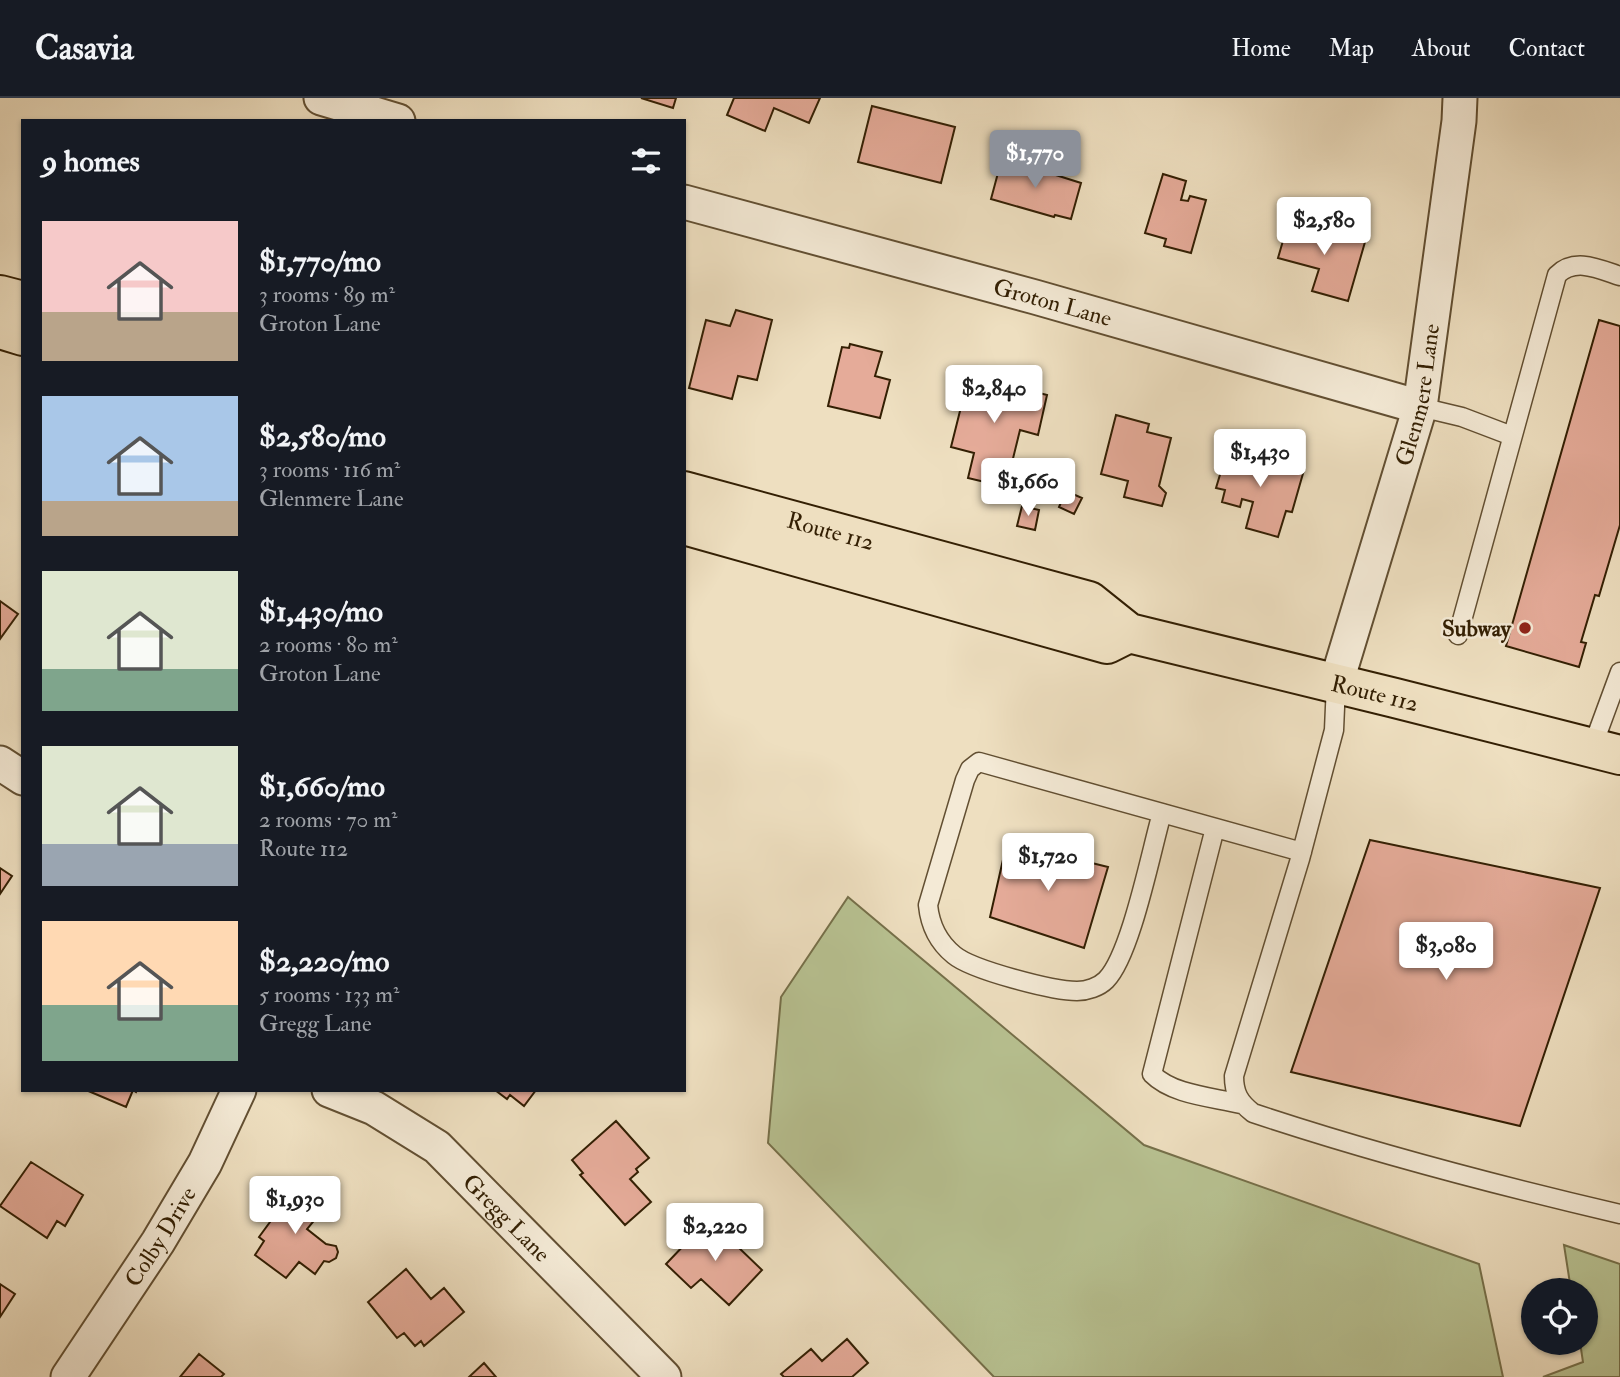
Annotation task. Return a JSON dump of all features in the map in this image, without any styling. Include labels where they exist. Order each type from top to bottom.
[{"type":"main road","points":[[0,295],[21,300]]},
{"type":"main road","points":[[0,329],[21,335]]},
{"type":"main road","name":"Route 112","points":[[686,492],[1089,601],[1129,633],[1606,752]]},
{"type":"main road","name":"Route 112","points":[[686,526],[1107,644],[1129,633]]},
{"type":"street","points":[[320,98],[391,119]]},
{"type":"street","name":"Glenmere Lane","points":[[1336,684],[1420,407],[1460,98]]},
{"type":"street","name":"Groton Lane","points":[[686,203],[1035,297],[1420,407]]},
{"type":"street","points":[[0,763],[21,777]]},
{"type":"street","name":"Colby Drive","points":[[68,1377],[158,1242],[205,1163],[238,1092]]},
{"type":"street","name":"Gregg Lane","points":[[335,1092],[374,1108],[437,1147],[664,1377]]},
{"type":"lane","points":[[1458,635],[1557,275],[1563,269],[1574,265],[1593,267],[1620,276]]},
{"type":"lane","points":[[1420,407],[1462,417],[1512,436]]},
{"type":"lane","points":[[1606,752],[1620,672]]},
{"type":"lane","points":[[1336,684],[1335,730],[1302,852],[1234,1076],[1234,1090],[1241,1104],[1252,1113],[1369,1149],[1525,1192],[1620,1214]]},
{"type":"lane","points":[[1162,813],[1123,951],[1106,981],[1096,987],[1080,991],[1061,990],[1007,976],[961,961],[937,936],[930,920],[928,905],[961,793],[970,769],[979,762],[1302,852]]},
{"type":"lane","points":[[1215,828],[1152,1074],[1159,1081],[1177,1089],[1241,1104]]},
{"type":"green space","points":[[848,897],[1144,1145],[1479,1264],[1503,1377],[994,1377],[768,1143],[781,997]]},
{"type":"green space","points":[[1564,1245],[1620,1264],[1620,1377],[1543,1377],[1583,1362],[1582,1355],[1598,1355],[1598,1278],[1569,1278]]},
{"type":"building","points":[[641,98],[676,98],[673,108]]},
{"type":"building","points":[[734,98],[820,98],[809,123],[774,108],[765,131],[727,115]]},
{"type":"building","points":[[872,106],[955,127],[941,183],[858,162]]},
{"type":"building","points":[[1002,158],[1081,183],[1071,219],[1055,215],[1054,217],[991,199]]},
{"type":"building","points":[[1163,174],[1186,181],[1181,200],[1188,201],[1190,196],[1206,200],[1191,253],[1164,246],[1166,239],[1145,233]]},
{"type":"building","points":[[1289,220],[1365,242],[1348,301],[1312,291],[1319,269],[1278,258]]},
{"type":"building","points":[[736,310],[772,320],[757,380],[738,376],[732,399],[689,388],[706,320],[730,326]]},
{"type":"building","points":[[1599,320],[1620,326],[1620,525],[1599,596],[1595,595],[1581,642],[1586,643],[1579,667],[1506,646]]},
{"type":"building","points":[[850,344],[882,352],[875,376],[890,380],[880,418],[828,406],[842,347],[849,348]]},
{"type":"building","points":[[961,373],[1047,395],[1038,435],[1020,430],[1006,487],[968,478],[974,453],[951,447],[961,407],[953,405]]},
{"type":"building","points":[[1116,415],[1149,424],[1147,432],[1171,438],[1159,486],[1166,493],[1162,506],[1124,497],[1128,481],[1101,474]]},
{"type":"building","points":[[1228,448],[1304,470],[1292,512],[1286,511],[1278,537],[1246,528],[1253,502],[1242,499],[1240,507],[1222,502],[1225,490],[1216,488]]},
{"type":"building","points":[[1066,491],[1082,498],[1074,514],[1059,507]]},
{"type":"building","points":[[1022,506],[1039,510],[1035,530],[1017,526]]},
{"type":"building","points":[[0,601],[18,614],[0,639]]},
{"type":"building","points":[[1370,840],[1600,888],[1520,1126],[1291,1072]]},
{"type":"building","points":[[1007,842],[1108,867],[1084,948],[990,917]]},
{"type":"building","points":[[0,868],[12,876],[0,894]]},
{"type":"building","points":[[91,1092],[132,1092],[126,1107]]},
{"type":"building","points":[[498,1092],[534,1092],[524,1106],[510,1095],[507,1099]]},
{"type":"building","points":[[616,1121],[649,1158],[636,1169],[638,1172],[630,1179],[651,1202],[625,1225],[580,1175],[583,1173],[572,1160]]},
{"type":"building","points":[[31,1162],[83,1195],[65,1226],[57,1221],[47,1238],[0,1206]]},
{"type":"building","points":[[298,1184],[327,1205],[307,1229],[326,1244],[336,1246],[338,1252],[336,1258],[329,1262],[324,1261],[315,1274],[299,1262],[286,1278],[255,1255],[264,1241],[259,1237]]},
{"type":"building","points":[[709,1219],[762,1270],[729,1305],[701,1279],[691,1288],[666,1264]]},
{"type":"building","points":[[406,1269],[431,1299],[444,1288],[464,1312],[424,1346],[421,1341],[415,1346],[404,1333],[397,1338],[368,1302]]},
{"type":"building","points":[[0,1284],[15,1294],[0,1317]]},
{"type":"building","points":[[847,1339],[868,1363],[852,1377],[784,1377],[781,1374],[811,1349],[822,1361]]},
{"type":"building","points":[[199,1354],[224,1374],[221,1377],[180,1377]]},
{"type":"building","points":[[484,1363],[496,1377],[469,1377]]},
{"type":"place","name":"Subway","points":[[1525,628]]}]
